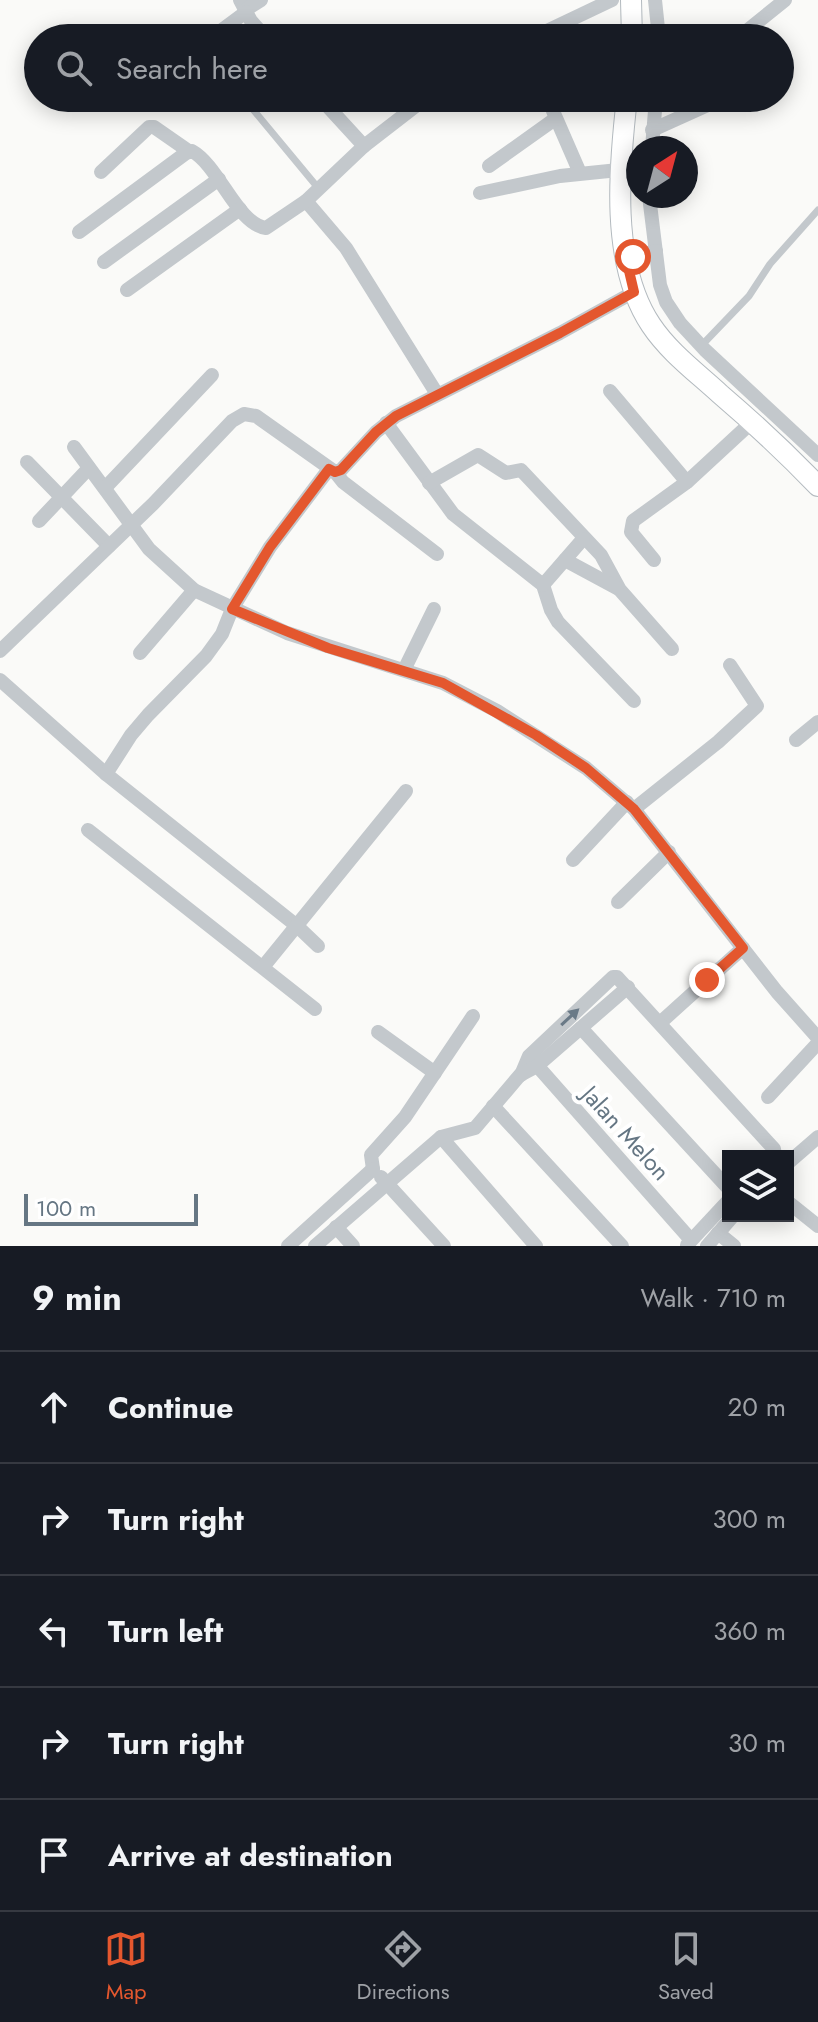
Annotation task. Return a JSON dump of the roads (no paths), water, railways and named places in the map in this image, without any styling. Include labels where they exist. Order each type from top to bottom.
[{"type":"street","points":[[226,24],[244,7],[261,0]]},
{"type":"street","points":[[561,24],[612,0]]},
{"type":"street","points":[[631,0],[642,24]]},
{"type":"street","points":[[650,24],[655,0]]},
{"type":"street","points":[[755,24],[785,0]]},
{"type":"street","points":[[244,7],[256,24]]},
{"type":"street","points":[[333,112],[364,146]]},
{"type":"street","points":[[101,172],[149,127],[154,127],[190,152],[198,154],[253,224],[266,228],[306,201],[364,146],[408,112]]},
{"type":"street","points":[[555,112],[555,119],[580,173]]},
{"type":"street","points":[[635,136],[639,112]]},
{"type":"street","points":[[643,112],[652,136]]},
{"type":"street","points":[[652,130],[692,112]]},
{"type":"street","points":[[489,166],[555,119]]},
{"type":"street","points":[[79,232],[190,152]]},
{"type":"street","points":[[480,193],[580,173],[626,168]]},
{"type":"street","points":[[104,262],[219,179]]},
{"type":"street","points":[[306,201],[346,248],[437,394]]},
{"type":"street","points":[[634,208],[640,255],[660,285],[693,352]]},
{"type":"street","points":[[647,208],[634,292],[649,322],[693,352],[797,449],[818,486]]},
{"type":"street","points":[[127,290],[240,209]]},
{"type":"street","points":[[106,774],[131,735],[206,656],[222,634],[232,609],[270,547],[332,471],[341,470],[386,423],[634,292]]},
{"type":"street","points":[[105,488],[212,375]]},
{"type":"street","points":[[610,391],[687,482]]},
{"type":"street","points":[[654,560],[630,528],[633,521],[687,482],[749,405]]},
{"type":"street","points":[[0,651],[132,524],[232,421],[244,414],[256,416],[332,471],[437,554]]},
{"type":"street","points":[[386,423],[453,514],[543,585],[558,622],[634,701]]},
{"type":"street","points":[[74,447],[149,549],[194,590],[328,648],[443,683],[497,711],[586,768],[630,806],[818,1041],[768,1097]]},
{"type":"street","points":[[797,449],[818,455]]},
{"type":"street","points":[[429,483],[478,455],[506,473],[521,470],[601,555],[620,590],[672,649]]},
{"type":"street","points":[[27,462],[109,546]]},
{"type":"street","points":[[39,521],[89,468]]},
{"type":"street","points":[[543,585],[583,539]]},
{"type":"street","points":[[565,560],[620,590]]},
{"type":"street","points":[[140,653],[194,590]]},
{"type":"street","points":[[404,670],[434,609]]},
{"type":"street","points":[[573,860],[630,806],[718,742],[757,706],[730,665]]},
{"type":"street","points":[[0,680],[106,774],[318,946]]},
{"type":"street","points":[[796,740],[818,722]]},
{"type":"street","points":[[263,967],[406,791]]},
{"type":"street","points":[[88,830],[315,1009]]},
{"type":"street","points":[[618,902],[669,852]]},
{"type":"street","points":[[661,1022],[743,948]]},
{"type":"street","points":[[315,1246],[441,1137],[475,1128],[520,1075],[613,977],[628,987],[661,1022],[774,1150]]},
{"type":"street","points":[[533,1061],[581,1028],[628,987]]},
{"type":"street","points":[[444,1246],[373,1169],[371,1155],[405,1117],[473,1016]]},
{"type":"street","points":[[581,1028],[722,1181]]},
{"type":"street","points":[[378,1032],[435,1073]]},
{"type":"street","name":"Jalan Melon","points":[[533,1061],[689,1243]]},
{"type":"street","points":[[493,1106],[622,1246]]},
{"type":"street","points":[[441,1137],[536,1246]]},
{"type":"street","points":[[794,1158],[817,1139]]},
{"type":"street","points":[[288,1246],[373,1169]]},
{"type":"street","points":[[689,1243],[722,1207]]},
{"type":"street","points":[[794,1207],[818,1226]]},
{"type":"street","points":[[707,1246],[728,1222]]},
{"type":"street","points":[[336,1227],[353,1246]]},
{"type":"street","points":[[718,1233],[734,1246]]},
{"type":"lane","points":[[255,112],[319,189]]},
{"type":"lane","points":[[693,352],[749,296],[770,264],[818,210]]}]
